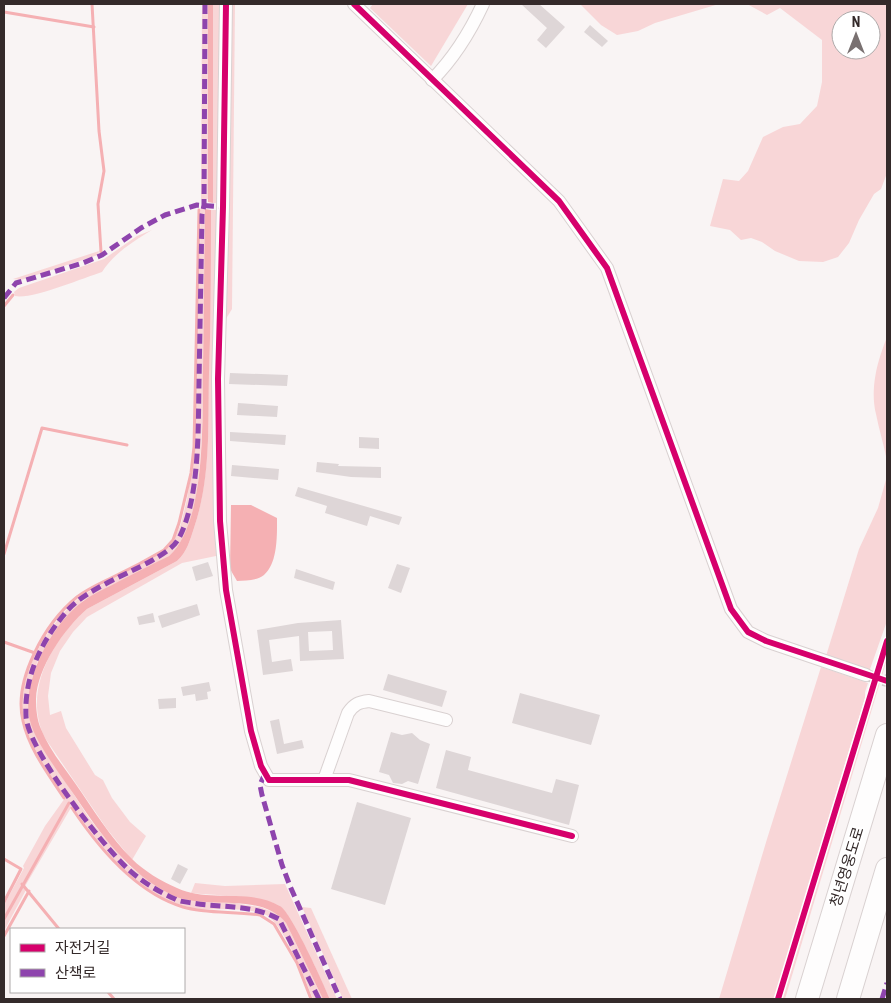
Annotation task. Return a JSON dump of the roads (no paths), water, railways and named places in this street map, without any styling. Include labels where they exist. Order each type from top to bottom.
[{"type":"highway","name":"청년영웅도로","points":[[807,999],[887,735]]},
{"type":"highway","points":[[848,999],[887,869]]},
{"type":"street","points":[[226,4],[218,379],[220,521],[226,590],[251,731],[261,766],[269,780],[349,780],[572,836]]},
{"type":"street","points":[[354,4],[559,201],[607,268],[731,609],[748,632],[766,641],[866,675]]},
{"type":"street","points":[[432,80],[448,64],[474,23],[483,4]]},
{"type":"street","points":[[324,780],[348,713],[359,702],[369,702],[446,720]]},
{"type":"waterway","points":[[92,4],[99,131],[104,171],[98,204],[101,252]]},
{"type":"waterway","points":[[4,12],[94,27]]},
{"type":"waterway","points":[[64,798],[30,742],[23,721],[21,705],[23,688],[34,653],[43,637],[65,608],[85,591],[164,550],[173,540],[191,473],[194,447],[199,210]]},
{"type":"waterway","points":[[4,306],[13,295]]},
{"type":"waterway","points":[[4,554],[42,428],[127,445]]},
{"type":"waterway","points":[[4,642],[35,653]]},
{"type":"waterway","points":[[4,919],[69,803]]},
{"type":"waterway","points":[[72,808],[106,853],[134,880],[149,891],[183,907],[202,911],[260,915],[274,924],[297,963],[311,999]]},
{"type":"waterway","points":[[4,859],[21,869],[4,902]]},
{"type":"waterway","points":[[22,884],[58,928]]},
{"type":"waterway","points":[[4,936],[29,891]]},
{"type":"waterway","points":[[109,993],[114,999]]},
{"type":"tunnel","points":[[866,675],[887,681]]}]
